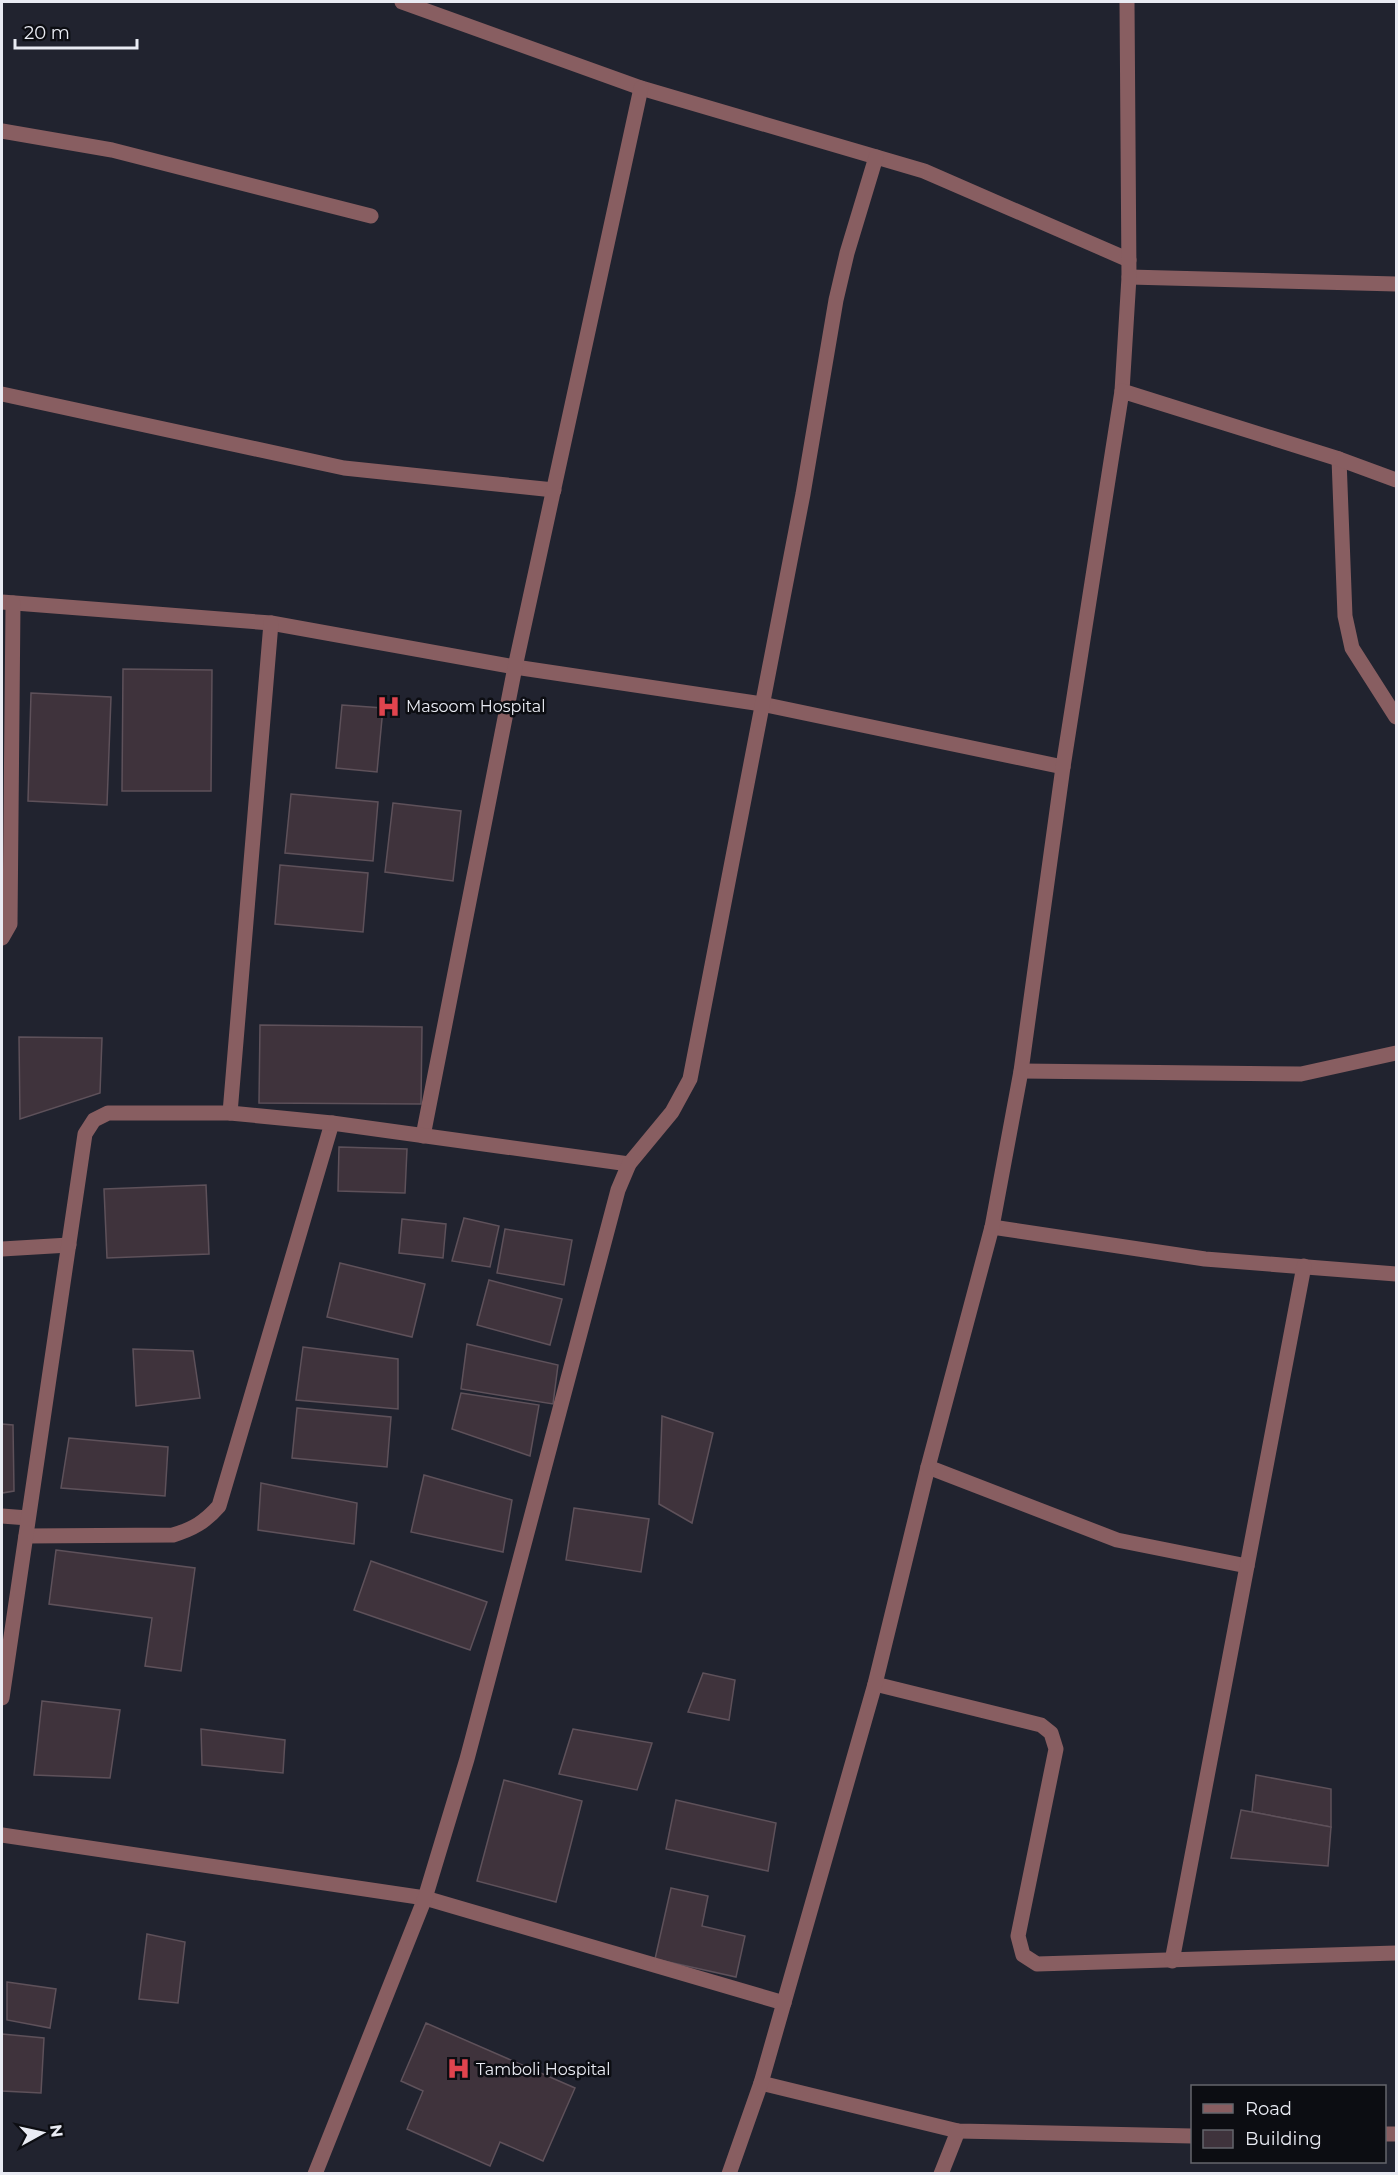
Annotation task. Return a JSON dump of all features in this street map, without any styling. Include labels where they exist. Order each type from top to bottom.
[{"type":"street","points":[[402,2],[641,88],[924,171],[1128,260]]},
{"type":"street","points":[[729,2174],[761,2083],[875,1684],[928,1467],[992,1227],[1021,1071],[1063,767],[1122,391],[1129,277],[1127,2]]},
{"type":"street","points":[[423,1136],[515,667],[641,88]]},
{"type":"street","points":[[2,131],[112,150],[371,216]]},
{"type":"street","points":[[315,2174],[425,1898],[467,1759],[618,1190],[629,1164],[672,1112],[690,1079],[803,494],[836,300],[847,253],[876,157]]},
{"type":"street","points":[[1129,277],[1396,284]]},
{"type":"street","points":[[1122,391],[1339,459],[1396,480]]},
{"type":"street","points":[[2,394],[344,468],[554,490]]},
{"type":"street","points":[[1339,459],[1345,616],[1353,648],[1396,717]]},
{"type":"street","points":[[2,938],[10,924],[7,602],[271,623],[515,667],[762,704],[1063,767]]},
{"type":"street","points":[[230,1113],[271,623]]},
{"type":"street","points":[[1021,1071],[1301,1074],[1396,1053]]},
{"type":"street","points":[[2,1698],[85,1134],[93,1120],[108,1113],[230,1113],[332,1123],[629,1164]]},
{"type":"street","points":[[26,1536],[173,1535],[200,1525],[219,1506],[332,1123]]},
{"type":"street","points":[[992,1227],[1205,1258],[1396,1274]]},
{"type":"street","points":[[2,1249],[69,1245]]},
{"type":"street","points":[[1172,1961],[1304,1266]]},
{"type":"street","points":[[928,1467],[1117,1540],[1247,1566]]},
{"type":"street","points":[[2,1516],[28,1518]]},
{"type":"street","points":[[875,1684],[1041,1725],[1051,1733],[1056,1749],[1018,1936],[1023,1955],[1037,1964],[1396,1953]]},
{"type":"street","points":[[2,1835],[425,1898],[784,2003]]},
{"type":"street","points":[[761,2083],[958,2131],[1191,2136]]},
{"type":"street","points":[[941,2174],[958,2131]]},
{"type":"building","points":[[123,669],[212,670],[211,791],[122,791]]},
{"type":"building","points":[[31,693],[111,697],[107,805],[28,801]]},
{"type":"building","points":[[342,705],[383,708],[377,772],[336,768]]},
{"type":"building","points":[[291,794],[378,802],[373,861],[285,853]]},
{"type":"building","points":[[393,803],[461,811],[453,881],[385,872]]},
{"type":"building","points":[[280,865],[368,873],[363,932],[275,924]]},
{"type":"building","points":[[260,1025],[422,1027],[421,1104],[259,1103]]},
{"type":"building","points":[[19,1037],[102,1038],[100,1093],[20,1119]]},
{"type":"building","points":[[339,1147],[407,1149],[405,1193],[338,1191]]},
{"type":"building","points":[[206,1185],[209,1254],[107,1258],[104,1189]]},
{"type":"building","points":[[464,1218],[499,1226],[490,1267],[452,1261]]},
{"type":"building","points":[[402,1219],[446,1224],[443,1258],[399,1253]]},
{"type":"building","points":[[505,1229],[572,1240],[564,1285],[497,1273]]},
{"type":"building","points":[[340,1263],[425,1284],[412,1337],[327,1317]]},
{"type":"building","points":[[489,1280],[562,1299],[550,1345],[477,1325]]},
{"type":"building","points":[[467,1344],[558,1365],[553,1404],[461,1389]]},
{"type":"building","points":[[303,1347],[398,1359],[398,1409],[296,1400]]},
{"type":"building","points":[[133,1349],[193,1351],[200,1398],[136,1406]]},
{"type":"building","points":[[461,1393],[539,1405],[530,1456],[452,1429]]},
{"type":"building","points":[[297,1408],[391,1417],[387,1467],[292,1458]]},
{"type":"building","points":[[662,1416],[713,1433],[692,1523],[659,1504]]},
{"type":"building","points":[[2,1424],[13,1425],[14,1491],[2,1493]]},
{"type":"building","points":[[69,1438],[168,1447],[165,1496],[61,1488]]},
{"type":"building","points":[[424,1475],[512,1500],[503,1552],[411,1532]]},
{"type":"building","points":[[261,1483],[357,1503],[354,1544],[258,1530]]},
{"type":"building","points":[[574,1508],[649,1519],[641,1572],[566,1560]]},
{"type":"building","points":[[56,1550],[195,1568],[181,1671],[145,1666],[152,1618],[49,1604]]},
{"type":"building","points":[[371,1561],[487,1602],[470,1650],[354,1610]]},
{"type":"building","points":[[703,1673],[735,1680],[729,1720],[688,1712]]},
{"type":"building","points":[[42,1701],[120,1710],[110,1778],[34,1775]]},
{"type":"building","points":[[201,1729],[285,1740],[283,1773],[202,1765]]},
{"type":"building","points":[[573,1729],[652,1743],[637,1790],[559,1774]]},
{"type":"building","points":[[1256,1775],[1331,1789],[1331,1827],[1252,1812]]},
{"type":"building","points":[[504,1780],[582,1801],[556,1902],[477,1881]]},
{"type":"building","points":[[676,1800],[776,1823],[768,1871],[666,1849]]},
{"type":"building","points":[[1241,1810],[1331,1827],[1328,1866],[1231,1858]]},
{"type":"building","points":[[671,1888],[708,1896],[702,1926],[745,1936],[736,1977],[655,1959]]},
{"type":"building","points":[[147,1934],[185,1942],[178,2003],[139,1999]]},
{"type":"building","points":[[7,1982],[56,1989],[50,2028],[7,2020]]},
{"type":"building","points":[[426,2023],[575,2088],[543,2161],[500,2142],[490,2166],[407,2129],[423,2091],[401,2081]]},
{"type":"building","points":[[2,2034],[44,2038],[41,2093],[2,2091]]},
{"type":"place","name":"Masoom Hospital","points":[[388,706]]},
{"type":"place","name":"Tamboli Hospital","points":[[458,2069]]}]
